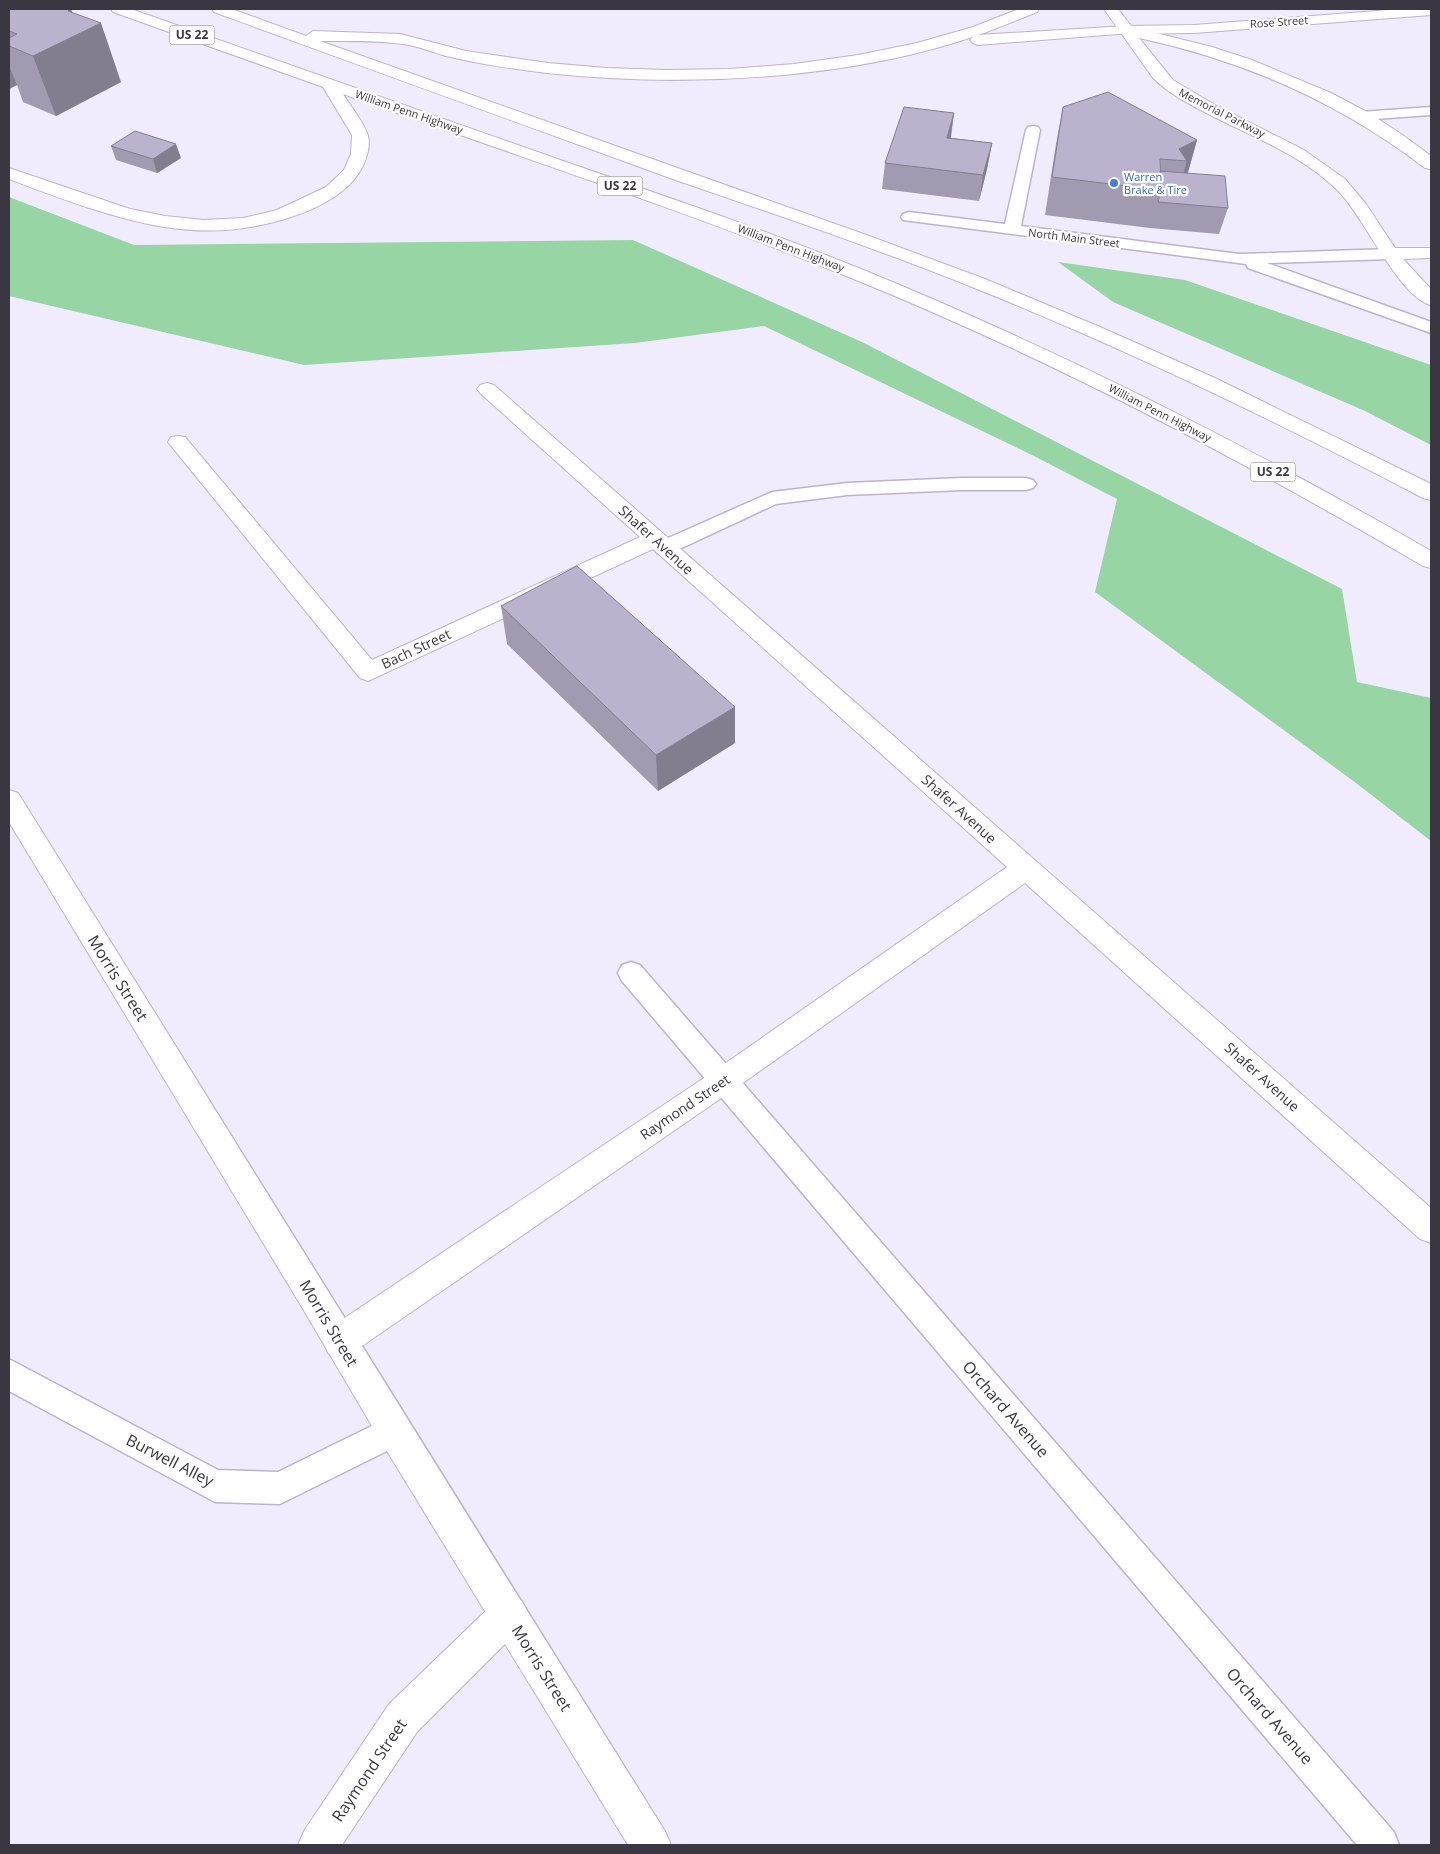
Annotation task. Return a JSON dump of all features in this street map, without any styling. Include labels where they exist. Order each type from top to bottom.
[{"type":"main road","name":"William Penn Highway","points":[[118,9],[730,225],[798,250],[908,295],[1112,388],[1335,505],[1431,561]]},
{"type":"main road","name":"US 22","points":[[219,9],[431,88],[865,241],[978,283],[1124,345],[1294,423],[1431,492]]},
{"type":"main road","points":[[291,36],[402,39],[454,53],[515,64],[586,71],[711,74],[795,68],[876,56],[934,43],[1000,22],[1032,9]]},
{"type":"main road","name":"Memorial Parkway","points":[[1111,9],[1159,75],[1167,83],[1294,151],[1338,182],[1360,206],[1390,254],[1407,275],[1431,299]]},
{"type":"main road","name":"Rose Street","points":[[1126,30],[1194,29],[1431,11]]},
{"type":"main road","points":[[934,43],[1126,30],[1185,44],[1253,67],[1313,92],[1361,116],[1431,164]]},
{"type":"main road","points":[[9,173],[101,206],[163,222],[206,226],[253,222],[275,216],[313,202],[327,194],[349,176],[359,158],[360,135],[329,84]]},
{"type":"main road","points":[[1390,254],[1431,253]]},
{"type":"main road","name":"Shafer Avenue","points":[[487,389],[1431,1228]]},
{"type":"main road","name":"Bach Street","points":[[178,442],[368,672],[659,543]]},
{"type":"main road","name":"Morris Street","points":[[9,800],[394,1431],[651,1845]]},
{"type":"main road","name":"Raymond Street","points":[[340,1341],[723,1081],[1026,868]]},
{"type":"main road","name":"Raymond Street","points":[[318,1845],[403,1718],[509,1614]]},
{"type":"lane","points":[[1361,116],[1431,111]]},
{"type":"lane","points":[[1012,230],[1033,130]]},
{"type":"lane","name":"North Main Street","points":[[909,217],[1239,259]]},
{"type":"lane","points":[[1239,259],[1390,254]]},
{"type":"lane","points":[[1239,259],[1431,328]]},
{"type":"lane","points":[[659,543],[772,498],[847,489],[962,484],[1026,484]]},
{"type":"lane","name":"Orchard Avenue","points":[[631,974],[1381,1845]]},
{"type":"lane","name":"Burwell Alley","points":[[9,1374],[215,1486],[280,1488],[394,1431]]},
{"type":"green space","points":[[9,197],[134,245],[633,240],[862,342],[1342,589],[1357,682],[1431,698],[1431,841],[1352,780],[1095,592],[1117,499],[1034,456],[764,326],[635,343],[304,365],[9,296]]},
{"type":"green space","points":[[1058,262],[1185,280],[1431,365],[1431,445],[1365,411],[1113,302]]},
{"type":"building","points":[[9,9],[71,9],[68,11],[101,23],[33,56],[9,46],[9,38],[17,34],[9,31]]},
{"type":"building","points":[[1108,92],[1197,140],[1179,149],[1187,161],[1160,159],[1161,190],[1052,177],[1063,107]]},
{"type":"building","points":[[904,107],[954,113],[947,138],[992,143],[983,175],[885,163]]},
{"type":"building","points":[[135,131],[176,144],[153,159],[111,146]]},
{"type":"building","points":[[1160,171],[1225,176],[1228,208],[1158,202],[1161,190]]},
{"type":"building","points":[[577,566],[735,707],[656,755],[501,606]]},
{"type":"place","name":"Warren Brake & Tire","points":[[1114,183]]}]
